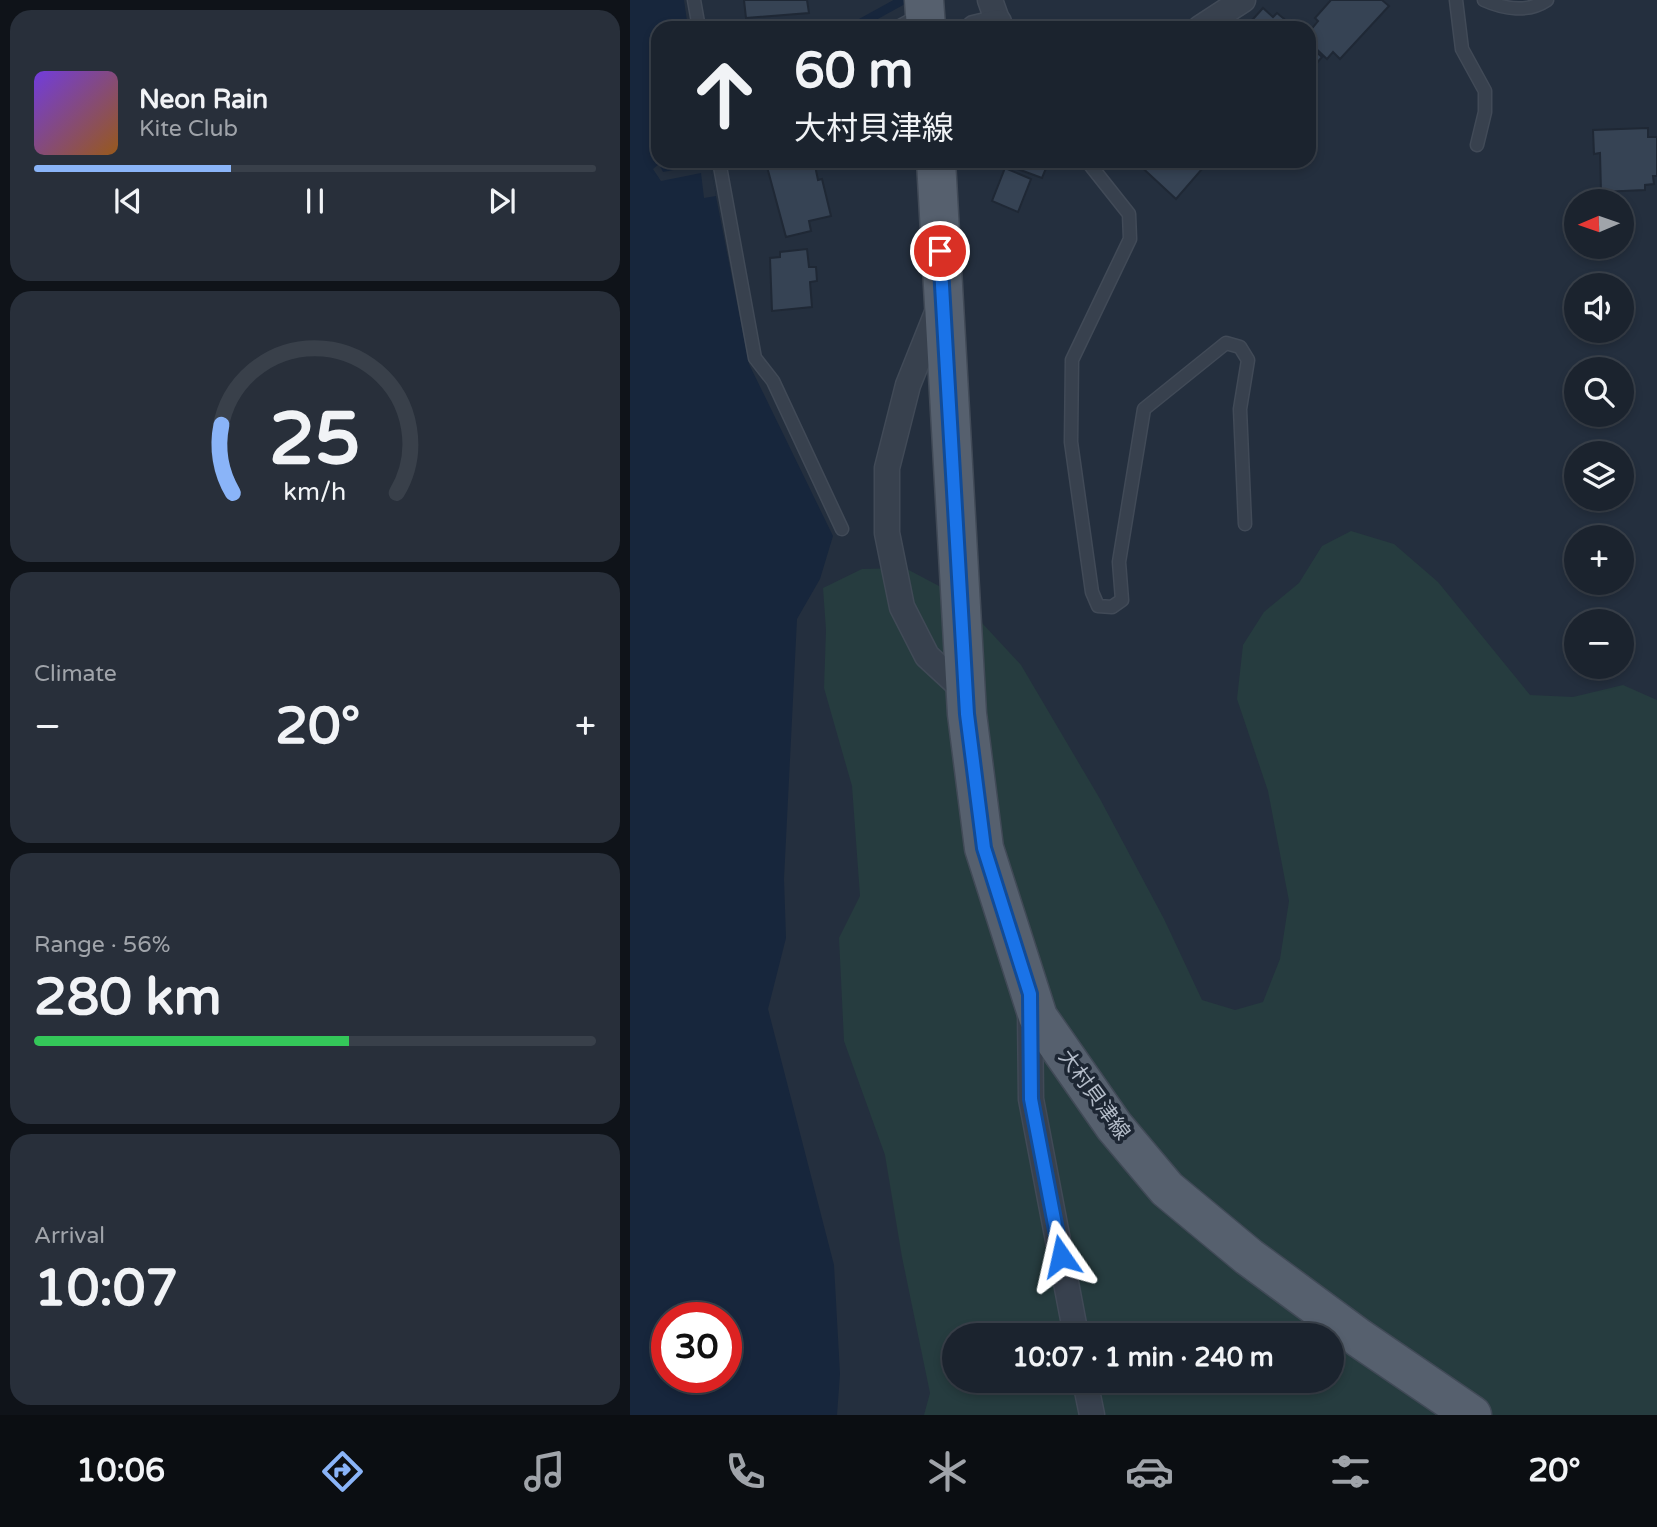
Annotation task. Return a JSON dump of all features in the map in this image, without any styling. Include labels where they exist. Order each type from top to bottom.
[{"type":"main road","name":"大村貝津線","points":[[944,168],[943,299],[967,714],[984,848],[1038,1017],[1114,1126],[1167,1189],[1249,1257],[1359,1338],[1472,1415]]},
{"type":"street","points":[[1211,21],[1240,2]]},
{"type":"street","points":[[943,299],[908,385],[887,468],[887,533],[902,607],[927,656],[967,692]]},
{"type":"street","points":[[1030,994],[1031,1099],[1074,1323]]},
{"type":"street","points":[[1087,1393],[1091,1415]]},
{"type":"lane","points":[[694,0],[698,21]]},
{"type":"lane","points":[[1456,0],[1462,49],[1485,91],[1485,112],[1477,145]]},
{"type":"lane","points":[[1484,0],[1497,6],[1522,9],[1547,0]]},
{"type":"lane","points":[[1226,21],[1240,2]]},
{"type":"lane","points":[[720,168],[755,358],[773,381],[842,530]]},
{"type":"lane","points":[[1093,168],[1129,214],[1130,239],[1072,360],[1071,442],[1092,592],[1098,606],[1112,607],[1122,600],[1119,562],[1144,409],[1226,343],[1240,347],[1248,360],[1240,410],[1245,524]]},
{"type":"green space","points":[[1351,531],[1394,544],[1438,582],[1530,695],[1573,697],[1623,685],[1657,700],[1657,1415],[924,1415],[930,1393],[902,1257],[885,1155],[844,1041],[839,938],[860,896],[852,786],[824,688],[826,630],[823,588],[862,569],[905,568],[956,595],[1021,665],[1100,799],[1164,919],[1202,1000],[1235,1010],[1263,1002],[1280,959],[1289,901],[1268,791],[1237,699],[1243,645],[1264,612],[1299,583],[1322,546]]},
{"type":"water","points":[[630,0],[684,0],[687,21],[651,21],[651,168],[710,168],[749,364],[833,536],[820,579],[797,619],[784,879],[786,938],[768,1009],[834,1265],[840,1374],[837,1415],[630,1415]]},
{"type":"pier","points":[[661,168],[663,172],[684,168],[711,168],[716,196],[704,198],[701,173],[661,181],[653,169]]},
{"type":"building","points":[[744,0],[807,0],[809,13],[746,18]]},
{"type":"building","points":[[1331,0],[1382,0],[1389,6],[1340,59],[1333,52],[1327,59],[1316,49],[1318,21],[1315,18]]},
{"type":"building","points":[[1263,8],[1273,17],[1277,13],[1287,21],[1251,21]]},
{"type":"building","points":[[1316,52],[1322,57],[1316,64]]},
{"type":"building","points":[[1648,128],[1648,137],[1657,137],[1657,176],[1653,176],[1654,184],[1645,185],[1645,190],[1601,189],[1600,153],[1594,154],[1593,130]]},
{"type":"building","points":[[767,168],[815,168],[818,180],[822,179],[831,216],[809,221],[811,231],[786,237]]},
{"type":"building","points":[[1005,168],[1031,179],[1018,212],[992,201]]},
{"type":"building","points":[[1015,168],[1046,168],[1042,178]]},
{"type":"building","points":[[1143,168],[1203,168],[1176,199]]},
{"type":"building","points":[[807,249],[809,267],[816,267],[817,281],[810,282],[812,307],[772,311],[770,258],[780,257],[780,252]]},
{"type":"waterway","points":[[865,21],[901,1]]},
{"type":"route","points":[[940,251],[967,714],[984,848],[1030,994],[1031,1099],[1061,1256]]}]
